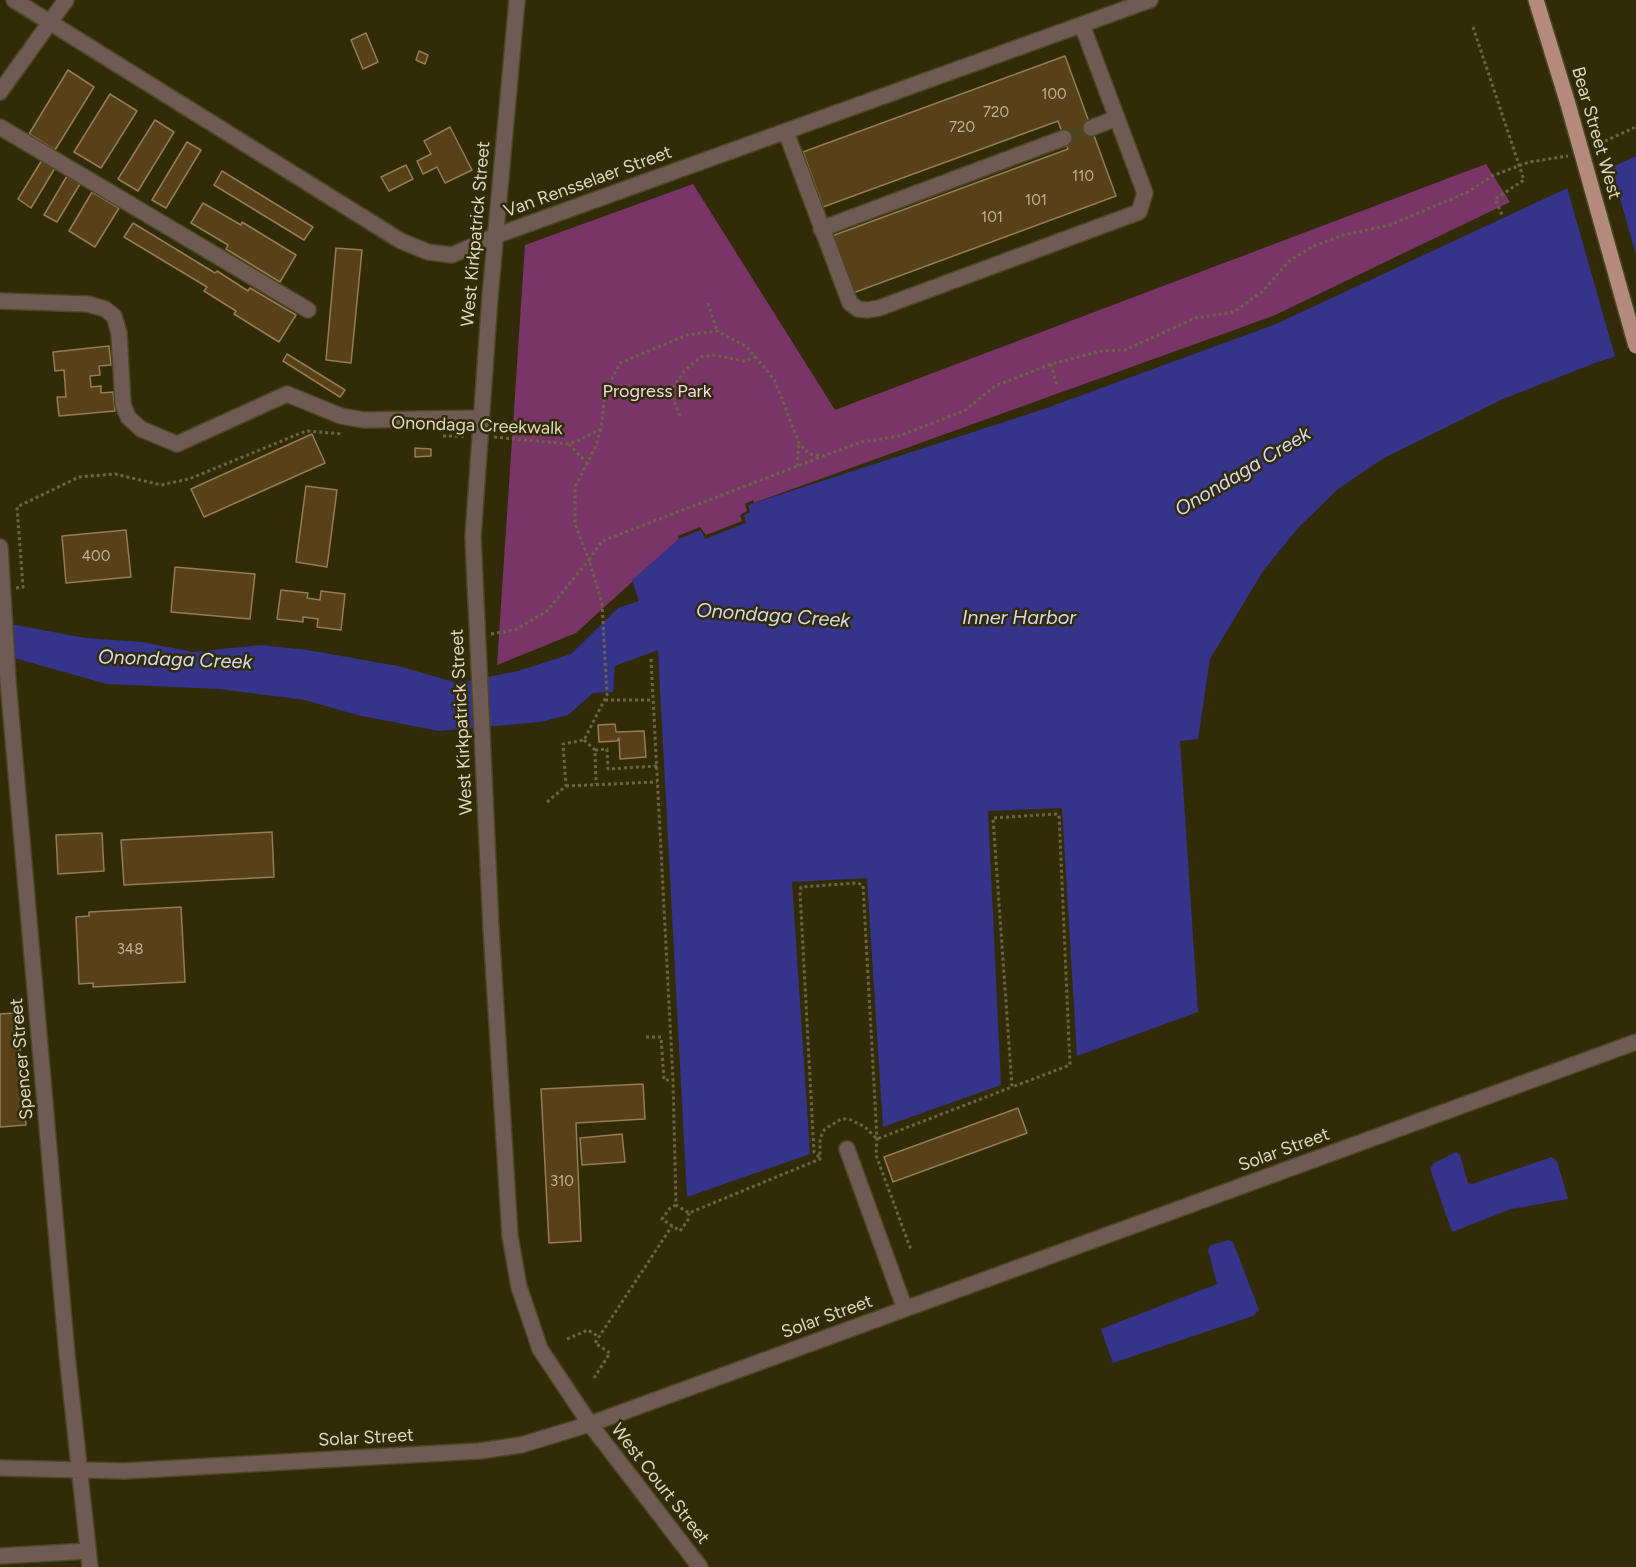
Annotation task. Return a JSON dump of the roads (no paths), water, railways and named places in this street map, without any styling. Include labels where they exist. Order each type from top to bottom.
[{"type":"main road","name":"Bear Street West","points":[[1536,0],[1568,104],[1636,346]]},
{"type":"street","name":"Van Rensselaer Street","points":[[14,0],[401,241],[428,252],[452,255],[495,236],[1150,0]]},
{"type":"street","points":[[0,92],[66,0]]},
{"type":"street","name":"West Kirkpatrick Street","points":[[517,0],[495,236],[473,537],[477,669],[483,739],[491,928],[510,1236],[519,1287],[540,1349],[590,1424]]},
{"type":"street","points":[[786,132],[850,303],[858,309],[868,310],[1117,221],[1139,212],[1144,205],[1145,193],[1082,25]]},
{"type":"street","points":[[1091,128],[1117,118]]},
{"type":"street","points":[[0,127],[308,310]]},
{"type":"street","points":[[821,229],[1064,138]]},
{"type":"street","points":[[0,301],[88,304],[105,309],[114,316],[119,333],[123,404],[128,417],[141,429],[177,444],[287,394],[340,416],[364,420],[481,418]]},
{"type":"street","name":"Spencer Street","points":[[0,547],[8,681],[6,734],[90,1567]]},
{"type":"street","name":"Solar Street","points":[[0,1468],[80,1471],[479,1451],[521,1446],[590,1424],[1636,1042]]},
{"type":"street","points":[[847,1149],[905,1309]]},
{"type":"street","name":"West Court Street","points":[[590,1424],[700,1567]]},
{"type":"street","points":[[0,1556],[88,1551]]},
{"type":"water","name":"Inner Harbor","points":[[1636,156],[1636,350],[1595,363],[1503,399],[1382,459],[1338,489],[1298,528],[1263,571],[1210,659],[1198,739],[1180,741],[1198,1012],[1077,1056],[1062,808],[988,811],[1001,1085],[883,1127],[867,878],[792,882],[810,1154],[687,1197],[658,650],[615,666],[613,692],[593,693],[568,715],[540,722],[439,731],[357,715],[305,700],[219,689],[107,684],[0,654],[0,622],[85,638],[142,642],[193,652],[261,645],[307,650],[398,666],[458,683],[518,671],[571,654],[618,608],[639,601],[632,580],[679,539],[701,530],[705,539],[746,522],[743,515],[750,512],[748,505],[1044,409],[1276,324]]},
{"type":"water","points":[[1456,1152],[1460,1155],[1468,1183],[1472,1184],[1552,1157],[1557,1161],[1568,1199],[1511,1209],[1452,1232],[1430,1169],[1434,1163]]},
{"type":"water","points":[[1229,1240],[1233,1242],[1259,1310],[1253,1316],[1113,1363],[1101,1329],[1217,1284],[1208,1250],[1211,1245]]},
{"type":"tunnel","points":[[1064,138],[1091,128]]},
{"type":"park label","name":"Progress Park","points":[[657,392]]},
{"type":"water label","name":"Onondaga Creek","points":[[1243,472]]},
{"type":"water label","name":"Onondaga Creek","points":[[773,616]]},
{"type":"water label","name":"Onondaga Creek","points":[[175,660]]}]
